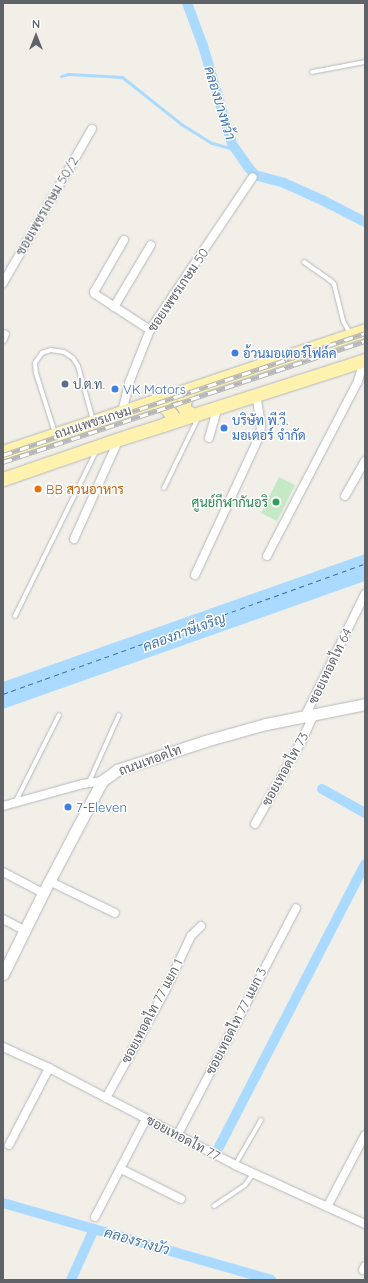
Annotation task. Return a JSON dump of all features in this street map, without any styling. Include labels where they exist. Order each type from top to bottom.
[{"type":"main road","name":"ถนนเพชรเกษม","points":[[3,452],[365,330]]},
{"type":"main road","name":"ถนนเพชรเกษม","points":[[3,480],[118,439],[197,415],[365,360]]},
{"type":"main road","points":[[189,390],[183,406],[186,411],[197,415]]},
{"type":"main road","points":[[154,402],[165,407],[172,416],[169,423],[163,425]]},
{"type":"main road","name":"ถนนเทอดไท","points":[[3,974],[24,930],[102,781],[117,770],[170,752],[231,734],[310,715],[365,704]]},
{"type":"street","name":"ซอยเพชรเกษม 50/2","points":[[3,283],[92,129]]},
{"type":"street","name":"ซอยเพชรเกษม 50","points":[[122,412],[128,382],[150,330],[253,178]]},
{"type":"street","points":[[124,240],[94,292],[150,330]]},
{"type":"street","points":[[114,306],[151,245]]},
{"type":"street","points":[[267,556],[358,381],[365,360]]},
{"type":"street","points":[[195,575],[260,436],[261,425],[256,395]]},
{"type":"street","points":[[209,438],[218,407]]},
{"type":"street","points":[[74,539],[118,439]]},
{"type":"street","points":[[345,496],[365,461]]},
{"type":"street","name":"ซอยเทอดไท 64","points":[[310,715],[365,594]]},
{"type":"street","name":"ซอยเทอดไท 73","points":[[255,824],[302,740],[310,715]]},
{"type":"street","points":[[3,806],[102,781]]},
{"type":"street","points":[[3,872],[43,893]]},
{"type":"street","points":[[50,881],[115,913]]},
{"type":"street","name":"ซอยเทอดไท 77 แยก 3","points":[[178,1136],[296,908]]},
{"type":"street","points":[[3,919],[24,930]]},
{"type":"street","name":"ซอยเทอดไท 77 แยก 1","points":[[106,1098],[165,991],[191,936],[201,926]]},
{"type":"street","name":"ซอยเทอดไท 77","points":[[3,1047],[49,1068],[253,1174],[365,1224]]},
{"type":"street","points":[[9,1145],[49,1068]]},
{"type":"street","points":[[95,1218],[146,1119]]},
{"type":"street","points":[[327,1207],[365,1135]]},
{"type":"street","points":[[121,1169],[181,1199]]},
{"type":"lane","points":[[312,72],[365,62]]},
{"type":"lane","points":[[304,262],[334,284],[343,321],[350,335]]},
{"type":"lane","points":[[56,434],[34,363],[42,353],[51,350],[64,352],[73,358],[78,366],[93,421]]},
{"type":"lane","points":[[164,488],[197,415]]},
{"type":"lane","points":[[15,616],[99,446]]},
{"type":"lane","points":[[14,803],[59,715]]},
{"type":"lane","points":[[88,784],[119,715]]},
{"type":"lane","points":[[235,1165],[261,1120]]},
{"type":"lane","points":[[214,1206],[245,1184],[253,1174]]},
{"type":"green space","points":[[279,477],[295,485],[277,521],[261,513]]},
{"type":"water","name":"คลองภาษีเจริญ","points":[[365,554],[365,581],[3,709],[3,682]]},
{"type":"waterway","name":"คลองบางหว้า","points":[[187,3],[203,46],[232,144],[248,167],[255,175],[284,183],[365,222]]},
{"type":"waterway","points":[[61,76],[69,74],[122,77],[181,124],[212,143],[236,150]]},
{"type":"waterway","points":[[322,789],[365,813]]},
{"type":"waterway","points":[[219,1147],[365,864]]},
{"type":"waterway","name":"คลองรางบัว","points":[[3,1203],[271,1280]]},
{"type":"waterway","points":[[71,1280],[94,1229]]},
{"type":"ferry route","points":[[3,694],[365,564]]},
{"type":"railway","points":[[3,455],[365,333]]},
{"type":"railway","points":[[3,462],[365,341]]},
{"type":"place","name":"อ้วนมอเตอร์โฟล์ค","points":[[235,353]]},
{"type":"place","name":"ป.ต.ท.","points":[[65,384]]},
{"type":"place","name":"VK Motors","points":[[115,389]]},
{"type":"place","name":"บริษัท พี.วี. มอเตอร์ จำกัด","points":[[224,428]]},
{"type":"place","name":"BB สวนอาหาร","points":[[38,489]]},
{"type":"place","name":"ศูนย์กีฬากันอริ","points":[[276,502]]},
{"type":"place","name":"7-Eleven","points":[[68,807]]}]
